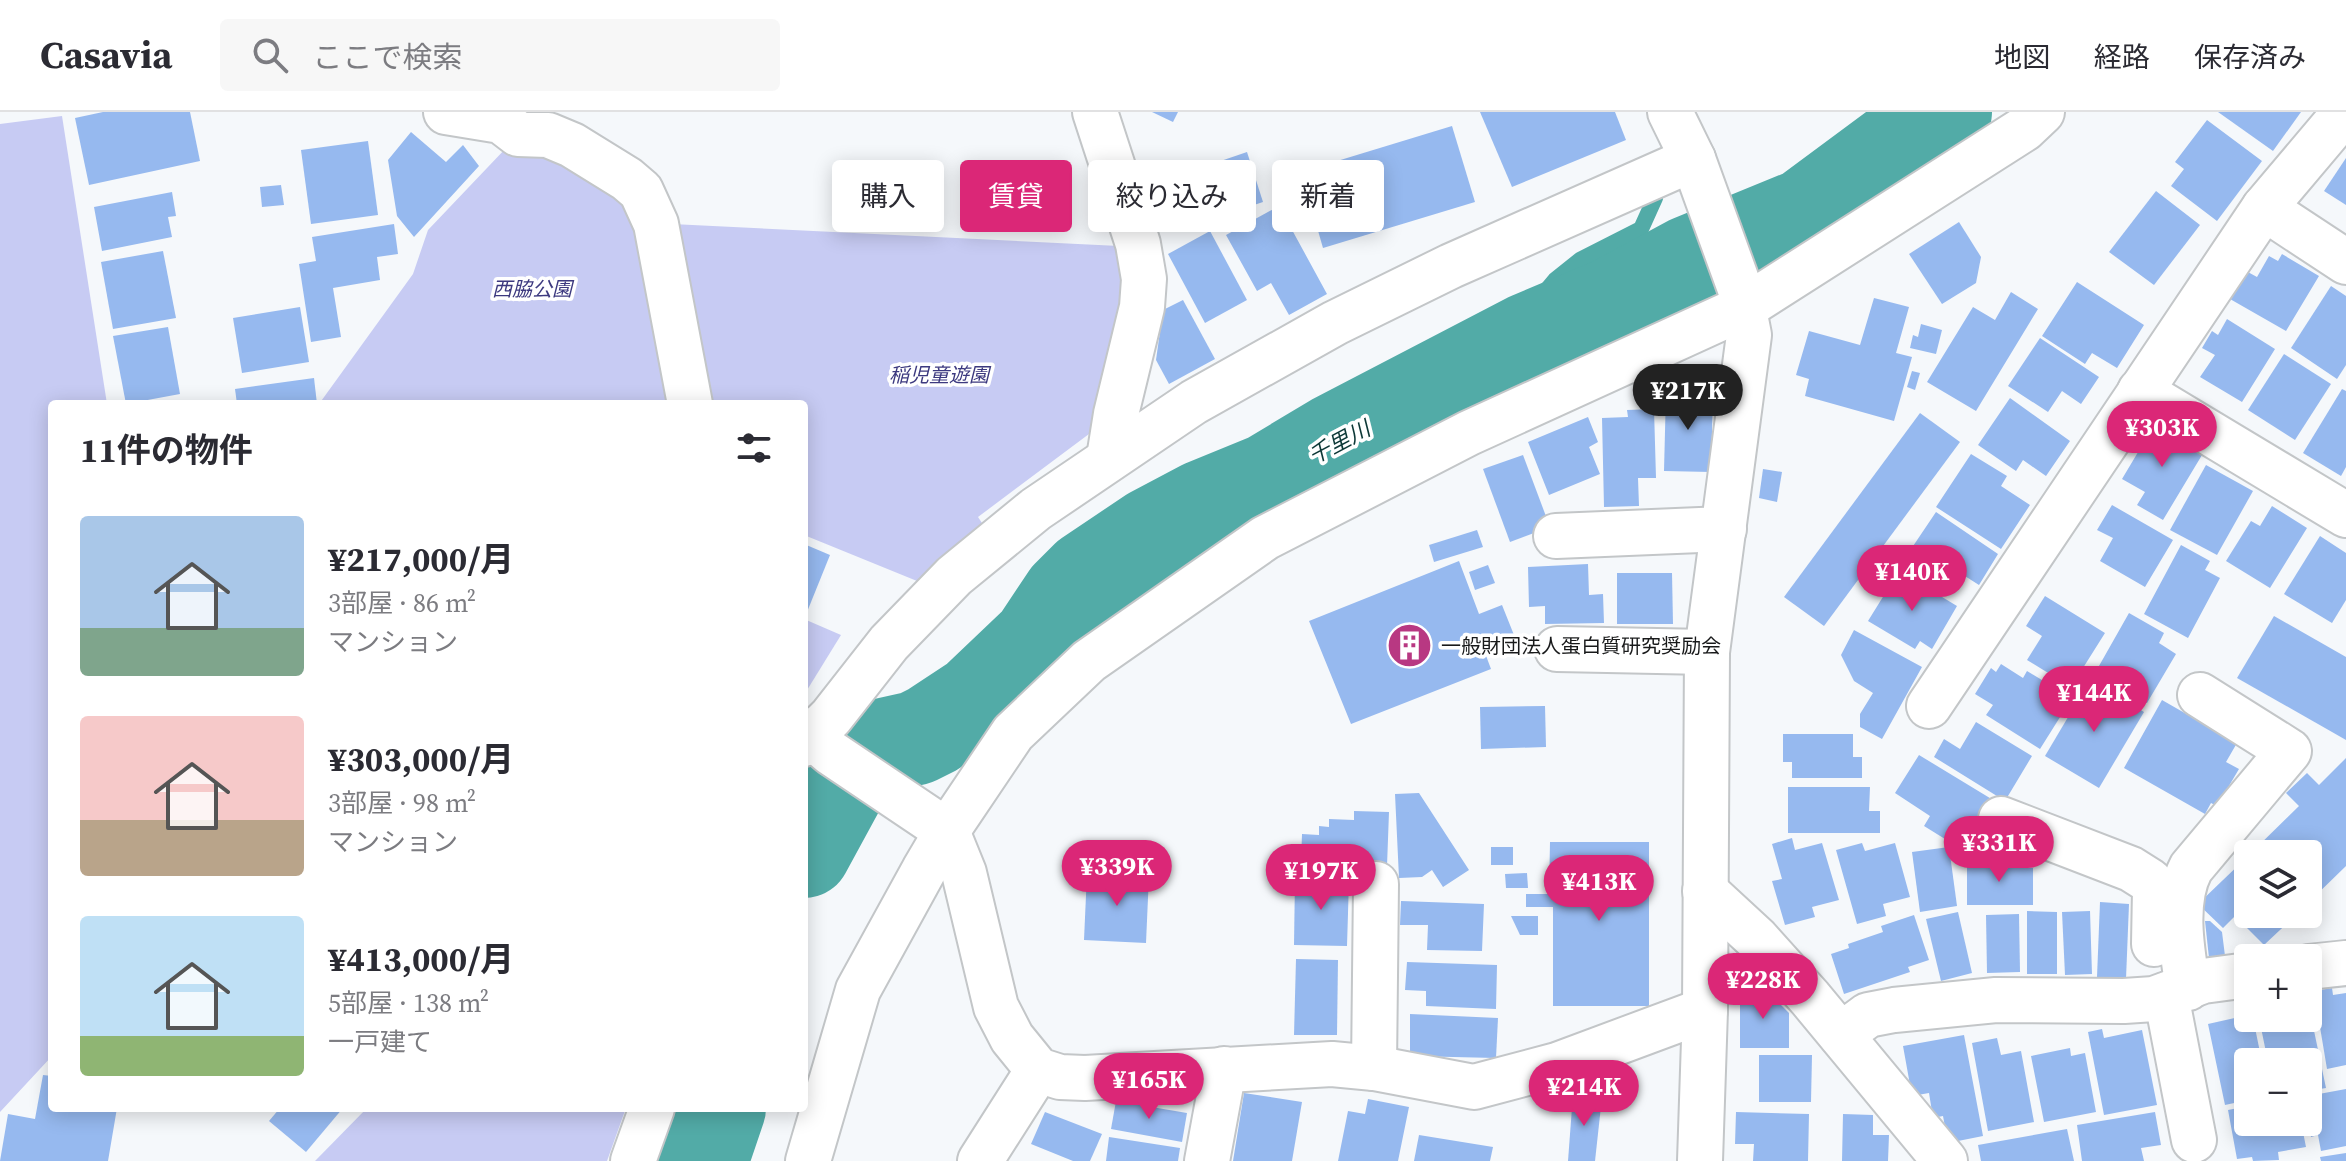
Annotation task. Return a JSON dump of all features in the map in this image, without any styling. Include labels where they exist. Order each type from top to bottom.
[{"type":"street","points":[[446,112],[501,121],[518,134],[548,135],[572,145],[641,191],[656,224],[689,400]]},
{"type":"street","points":[[1095,112],[1138,244],[1144,279],[1142,307],[1116,414],[1109,458]]},
{"type":"street","points":[[1670,112],[1695,164],[1743,298],[1749,335],[1707,652],[1705,1010],[1700,1161]]},
{"type":"street","points":[[808,1161],[858,990],[939,825],[1013,733],[1089,661],[1265,538],[1743,298],[2024,129],[2042,112]]},
{"type":"street","points":[[1929,706],[2264,208],[2345,112]]},
{"type":"street","points":[[1695,164],[1451,266],[1335,323],[1194,402],[1036,509],[954,576],[889,643],[812,741],[939,825],[964,873],[996,1007],[1012,1038],[1038,1070],[1060,1077],[1332,1064],[1374,1068],[1474,1087],[1557,1065],[1705,1010]]},
{"type":"street","points":[[2264,208],[2346,262]]},
{"type":"street","points":[[2140,391],[2346,515]]},
{"type":"street","points":[[1556,536],[1724,529]]},
{"type":"street","points":[[1557,649],[1707,652]]},
{"type":"street","points":[[2169,994],[2182,953],[2181,894],[2191,868],[2289,751],[2200,695]]},
{"type":"street","points":[[2001,819],[2131,869],[2150,881],[2155,890],[2194,1140]]},
{"type":"street","points":[[1374,1068],[1376,884]]},
{"type":"street","points":[[1705,891],[1757,939],[1945,1161]]},
{"type":"street","points":[[2322,966],[2346,963]]},
{"type":"street","points":[[1841,1035],[1868,1015],[1894,1010],[1996,1000],[2124,1001],[2169,994],[2203,981],[2234,977]]},
{"type":"street","points":[[1207,1161],[1224,1069]]},
{"type":"street","points":[[980,1161],[1038,1070]]},
{"type":"street","points":[[633,1161],[651,1112]]},
{"type":"green space","points":[[62,116],[106,400],[48,400],[48,1060],[0,1112],[0,124]]},
{"type":"green space","name":"西脇公園","points":[[507,147],[538,149],[593,176],[636,216],[671,400],[322,400],[413,274],[428,230]]},
{"type":"green space","name":"稲児童遊園","points":[[672,224],[1119,246],[1126,291],[1104,388],[1089,434],[978,517],[982,523],[917,581],[808,537],[808,400],[706,400]]},
{"type":"green space","points":[[808,621],[841,635],[808,689]]},
{"type":"green space","points":[[363,1112],[625,1112],[607,1161],[315,1161]]},
{"type":"building","points":[[103,112],[190,112],[200,161],[89,185],[75,118]]},
{"type":"building","points":[[1152,112],[1178,112],[1173,122]]},
{"type":"building","points":[[1480,112],[1615,112],[1626,140],[1512,187]]},
{"type":"building","points":[[2218,112],[2301,112],[2273,151]]},
{"type":"building","points":[[2207,120],[2262,161],[2217,221],[2171,186],[2184,169],[2175,162]]},
{"type":"building","points":[[1452,126],[1475,202],[1384,230],[1384,160],[1340,160]]},
{"type":"building","points":[[411,132],[446,162],[463,145],[479,166],[414,237],[397,216],[388,160]]},
{"type":"building","points":[[368,141],[378,215],[311,224],[301,150]]},
{"type":"building","points":[[1247,152],[1250,160],[1224,160]]},
{"type":"building","points":[[2346,158],[2346,205],[2324,191]]},
{"type":"building","points":[[1256,180],[1263,202],[1256,204]]},
{"type":"building","points":[[281,185],[284,205],[262,207],[260,187]]},
{"type":"building","points":[[2156,191],[2200,225],[2154,285],[2109,252]]},
{"type":"building","points":[[172,192],[176,216],[168,217],[172,237],[102,251],[94,207]]},
{"type":"building","points":[[1272,210],[1272,232],[1293,232],[1327,294],[1289,315],[1271,283],[1257,291],[1226,235],[1231,232],[1256,232],[1256,219]]},
{"type":"building","points":[[1959,222],[1981,257],[1976,283],[1942,304],[1909,254]]},
{"type":"building","points":[[394,224],[398,254],[377,257],[380,280],[333,288],[341,337],[311,342],[299,264],[316,261],[312,237]]},
{"type":"building","points":[[1211,232],[1247,300],[1205,323],[1168,254]]},
{"type":"building","points":[[1318,232],[1376,232],[1323,248]]},
{"type":"building","points":[[163,251],[176,318],[113,329],[101,262]]},
{"type":"building","points":[[2282,254],[2319,276],[2286,331],[2230,299],[2246,271],[2257,277],[2269,256],[2278,261]]},
{"type":"building","points":[[2077,282],[2144,325],[2117,368],[2092,353],[2085,364],[2042,336]]},
{"type":"building","points":[[2331,286],[2346,296],[2346,365],[2337,379],[2291,348]]},
{"type":"building","points":[[2011,292],[2038,309],[1976,411],[1927,382],[1973,307],[1995,320]]},
{"type":"building","points":[[1874,298],[1909,307],[1896,353],[1912,357],[1894,421],[1805,396],[1809,379],[1796,375],[1809,331],[1860,345]]},
{"type":"building","points":[[1183,300],[1215,359],[1169,384],[1156,360],[1163,310]]},
{"type":"building","points":[[300,307],[309,362],[242,373],[233,318]]},
{"type":"building","points":[[2227,319],[2275,349],[2242,402],[2200,377],[2215,355],[2202,348],[2212,331],[2218,335]]},
{"type":"building","points":[[1921,324],[1942,330],[1936,354],[1910,348],[1913,335],[1918,337]]},
{"type":"building","points":[[168,327],[180,394],[148,400],[125,400],[113,336]]},
{"type":"building","points":[[2040,338],[2099,377],[2081,404],[2062,391],[2048,412],[2008,386]]},
{"type":"building","points":[[2284,354],[2331,384],[2295,440],[2248,410]]},
{"type":"building","points":[[1912,371],[1920,373],[1915,390],[1907,387]]},
{"type":"building","points":[[314,378],[317,400],[236,400],[235,389]]},
{"type":"building","points":[[2342,389],[2346,391],[2346,467],[2341,476],[2303,453]]},
{"type":"building","points":[[1666,392],[1713,393],[1711,472],[1664,471]]},
{"type":"building","points":[[2010,398],[2070,441],[2046,476],[2023,460],[2016,471],[1978,445]]},
{"type":"building","points":[[1654,409],[1656,478],[1638,478],[1639,506],[1604,507],[1602,418],[1628,417],[1627,410]]},
{"type":"building","points":[[1920,413],[1960,442],[1824,626],[1784,597]]},
{"type":"building","points":[[1588,417],[1598,442],[1589,447],[1600,474],[1549,495],[1528,442]]},
{"type":"building","points":[[2156,422],[2205,450],[2163,520],[2137,505],[2145,492],[2122,479]]},
{"type":"building","points":[[1971,454],[2007,476],[2001,486],[2030,505],[2001,549],[1936,507]]},
{"type":"building","points":[[1523,455],[1550,527],[1510,542],[1483,469]]},
{"type":"building","points":[[2206,465],[2253,491],[2217,555],[2170,530]]},
{"type":"building","points":[[1763,469],[1782,472],[1777,502],[1759,498]]},
{"type":"building","points":[[2112,505],[2173,540],[2145,587],[2100,561],[2113,538],[2097,530]]},
{"type":"building","points":[[2272,506],[2307,528],[2270,588],[2226,561],[2251,521],[2260,526]]},
{"type":"building","points":[[1936,512],[1998,554],[1979,585],[1957,571],[1945,589],[1903,561]]},
{"type":"building","points":[[1477,530],[1483,547],[1434,562],[1429,545]]},
{"type":"building","points":[[2320,536],[2346,553],[2346,600],[2332,623],[2284,594]]},
{"type":"building","points":[[2181,545],[2210,561],[2205,570],[2220,578],[2188,638],[2144,614]]},
{"type":"building","points":[[808,546],[830,555],[808,610]]},
{"type":"building","name":"一般財団法人蛋白質研究奨励会","points":[[1459,561],[1479,614],[1502,605],[1516,640],[1485,653],[1491,669],[1351,724],[1309,621]]},
{"type":"building","points":[[1588,564],[1589,595],[1603,594],[1604,623],[1545,624],[1545,606],[1529,607],[1528,567]]},
{"type":"building","points":[[1488,565],[1495,583],[1475,590],[1469,572]]},
{"type":"building","points":[[1899,571],[1957,606],[1932,649],[1920,641],[1915,649],[1868,621]]},
{"type":"building","points":[[1617,573],[1672,573],[1673,624],[1617,624]]},
{"type":"building","points":[[2045,596],[2105,633],[2071,687],[2027,660],[2042,636],[2026,626]]},
{"type":"building","points":[[2129,613],[2164,633],[2159,643],[2176,654],[2147,703],[2095,673]]},
{"type":"building","points":[[2274,616],[2346,657],[2346,740],[2237,678]]},
{"type":"building","points":[[1854,630],[1922,667],[1882,739],[1860,727],[1860,714],[1873,693],[1854,681],[1841,655]]},
{"type":"building","points":[[2001,664],[2023,678],[2027,671],[2072,698],[2040,749],[1986,715],[1993,705],[1975,694],[1991,668],[1996,672]]},
{"type":"building","points":[[2090,680],[2144,712],[2099,788],[2045,756]]},
{"type":"building","points":[[2162,700],[2237,743],[2226,762],[2239,769],[2217,806],[2211,803],[2205,814],[2124,768]]},
{"type":"building","points":[[1545,706],[1546,747],[1481,749],[1480,707]]},
{"type":"building","points":[[1976,722],[2032,756],[2005,801],[1934,757],[1944,739],[1960,749]]},
{"type":"building","points":[[1783,734],[1853,734],[1853,757],[1862,757],[1862,778],[1792,778],[1792,762],[1783,762]]},
{"type":"building","points":[[1919,755],[2003,806],[1980,843],[1953,826],[1945,839],[1924,826],[1930,816],[1895,793]]},
{"type":"building","points":[[2346,758],[2346,866],[2322,889],[2322,840],[2264,840],[2299,806],[2286,793],[2307,773],[2319,785]]},
{"type":"building","points":[[1788,787],[1870,787],[1869,811],[1880,811],[1880,833],[1788,833]]},
{"type":"building","points":[[1419,793],[1469,870],[1443,887],[1432,870],[1422,877],[1399,878],[1395,794]]},
{"type":"building","points":[[1354,811],[1389,812],[1387,866],[1301,862],[1302,834],[1319,835],[1319,826],[1329,827],[1329,819],[1354,820]]},
{"type":"building","points":[[1792,838],[1795,850],[1822,843],[1839,900],[1812,907],[1815,917],[1785,925],[1772,881],[1782,879],[1772,844]]},
{"type":"building","points":[[1550,842],[1649,842],[1649,1006],[1553,1006],[1553,907],[1526,907],[1526,894],[1549,894]]},
{"type":"building","points":[[1862,843],[1865,851],[1895,843],[1910,897],[1883,904],[1886,916],[1857,924],[1836,850]]},
{"type":"building","points":[[1491,847],[1513,847],[1513,865],[1491,865]]},
{"type":"building","points":[[1949,847],[1957,906],[1920,912],[1912,852]]},
{"type":"building","points":[[1967,862],[2017,862],[2017,868],[2033,868],[2033,905],[1967,905]]},
{"type":"building","points":[[2234,869],[2234,917],[2223,928],[2198,904]]},
{"type":"building","points":[[1087,873],[1149,875],[1146,943],[1084,940]]},
{"type":"building","points":[[1527,873],[1528,888],[1506,888],[1505,874]]},
{"type":"building","points":[[1295,878],[1349,880],[1347,946],[1294,945]]},
{"type":"building","points":[[1401,901],[1484,904],[1482,951],[1427,950],[1428,925],[1400,925]]},
{"type":"building","points":[[2100,902],[2129,904],[2126,979],[2097,977]]},
{"type":"building","points":[[2027,911],[2057,912],[2057,974],[2027,974]]},
{"type":"building","points":[[2090,911],[2092,974],[2065,975],[2062,912]]},
{"type":"building","points":[[1958,912],[1972,973],[1941,981],[1926,919]]},
{"type":"building","points":[[2019,914],[2020,972],[1987,973],[1986,915]]},
{"type":"building","points":[[1914,915],[1929,960],[1908,967],[1910,972],[1844,994],[1831,954],[1849,948],[1848,944],[1883,932],[1881,926]]},
{"type":"building","points":[[1511,916],[1538,916],[1538,935],[1520,935]]},
{"type":"building","points":[[2205,921],[2210,921],[2222,932],[2225,956],[2209,958]]},
{"type":"building","points":[[2247,928],[2282,928],[2265,944]]},
{"type":"building","points":[[1296,959],[1338,960],[1337,1035],[1294,1035]]},
{"type":"building","points":[[1407,962],[1497,965],[1496,1009],[1426,1006],[1426,991],[1405,990]]},
{"type":"building","points":[[1740,988],[1764,988],[1789,1013],[1789,1048],[1740,1048]]},
{"type":"building","points":[[2332,988],[2333,995],[2346,993],[2346,1065],[2327,1069],[2321,1032],[2322,990]]},
{"type":"building","points":[[1410,1014],[1498,1018],[1496,1058],[1410,1056]]},
{"type":"building","points":[[2234,1018],[2234,1032],[2256,1032],[2259,1048],[2234,1048],[2234,1103],[2225,1105],[2208,1024]]},
{"type":"building","points":[[2102,1029],[2104,1038],[2142,1030],[2157,1105],[2104,1115],[2088,1032]]},
{"type":"building","points":[[2262,1032],[2314,1032],[2318,1048],[2265,1048]]},
{"type":"building","points":[[1964,1035],[1983,1136],[1948,1143],[1943,1116],[1933,1118],[1929,1093],[1912,1096],[1903,1046]]},
{"type":"building","points":[[1997,1038],[2001,1055],[2021,1051],[2034,1122],[1988,1131],[1972,1043]]},
{"type":"building","points":[[2070,1048],[2071,1056],[2085,1053],[2096,1112],[2044,1122],[2031,1056]]},
{"type":"building","points":[[1759,1055],[1812,1055],[1811,1102],[1759,1102]]},
{"type":"building","points":[[43,1075],[48,1076],[48,1112],[116,1112],[108,1161],[0,1161],[8,1114],[35,1119]]},
{"type":"building","points":[[2346,1089],[2346,1146],[2321,1151],[2318,1136],[2322,1136],[2322,1093]]},
{"type":"building","points":[[1244,1093],[1302,1102],[1292,1161],[1233,1161]]},
{"type":"building","points":[[1573,1094],[1602,1097],[1595,1161],[1568,1161]]},
{"type":"building","points":[[1368,1099],[1409,1107],[1398,1161],[1338,1161],[1348,1111],[1365,1114]]},
{"type":"building","points":[[1116,1101],[1187,1113],[1182,1142],[1111,1129]]},
{"type":"building","points":[[2234,1109],[2234,1136],[2304,1136],[2306,1147],[2278,1152],[2279,1160],[2237,1159],[2228,1110]]},
{"type":"building","points":[[277,1112],[340,1112],[306,1152],[269,1121]]},
{"type":"building","points":[[1045,1112],[1102,1134],[1090,1161],[1073,1161],[1031,1144]]},
{"type":"building","points":[[1736,1112],[1809,1114],[1808,1161],[1753,1161],[1754,1144],[1735,1144]]},
{"type":"building","points":[[2155,1112],[2161,1145],[2141,1148],[2144,1161],[2082,1161],[2077,1125]]},
{"type":"building","points":[[1843,1114],[1873,1115],[1873,1135],[1889,1135],[1888,1161],[1842,1161]]},
{"type":"building","points":[[2067,1129],[2074,1161],[1981,1161],[1978,1145]]},
{"type":"building","points":[[1419,1135],[1493,1147],[1490,1161],[1414,1161]]},
{"type":"building","points":[[1109,1137],[1180,1148],[1178,1161],[1106,1161]]},
{"type":"building","points":[[2346,1153],[2346,1161],[2321,1161],[2320,1157]]},
{"type":"waterway","name":"千里川","points":[[808,844],[841,783],[865,754],[880,746],[916,738],[976,701],[1038,642],[1068,597],[1088,577],[1152,534],[1203,507],[1269,480],[1334,441],[1530,339],[1613,304],[1691,262],[1806,215],[1945,112]]},
{"type":"waterway","points":[[1530,339],[1530,310],[1555,280],[1580,260],[1641,229],[1655,198]]},
{"type":"waterway","points":[[1613,304],[1630,337]]},
{"type":"waterway","name":"千里川","points":[[701,1161],[718,1112]]},
{"type":"place","name":"一般財団法人蛋白質研究奨励会","points":[[1410,646]]}]
